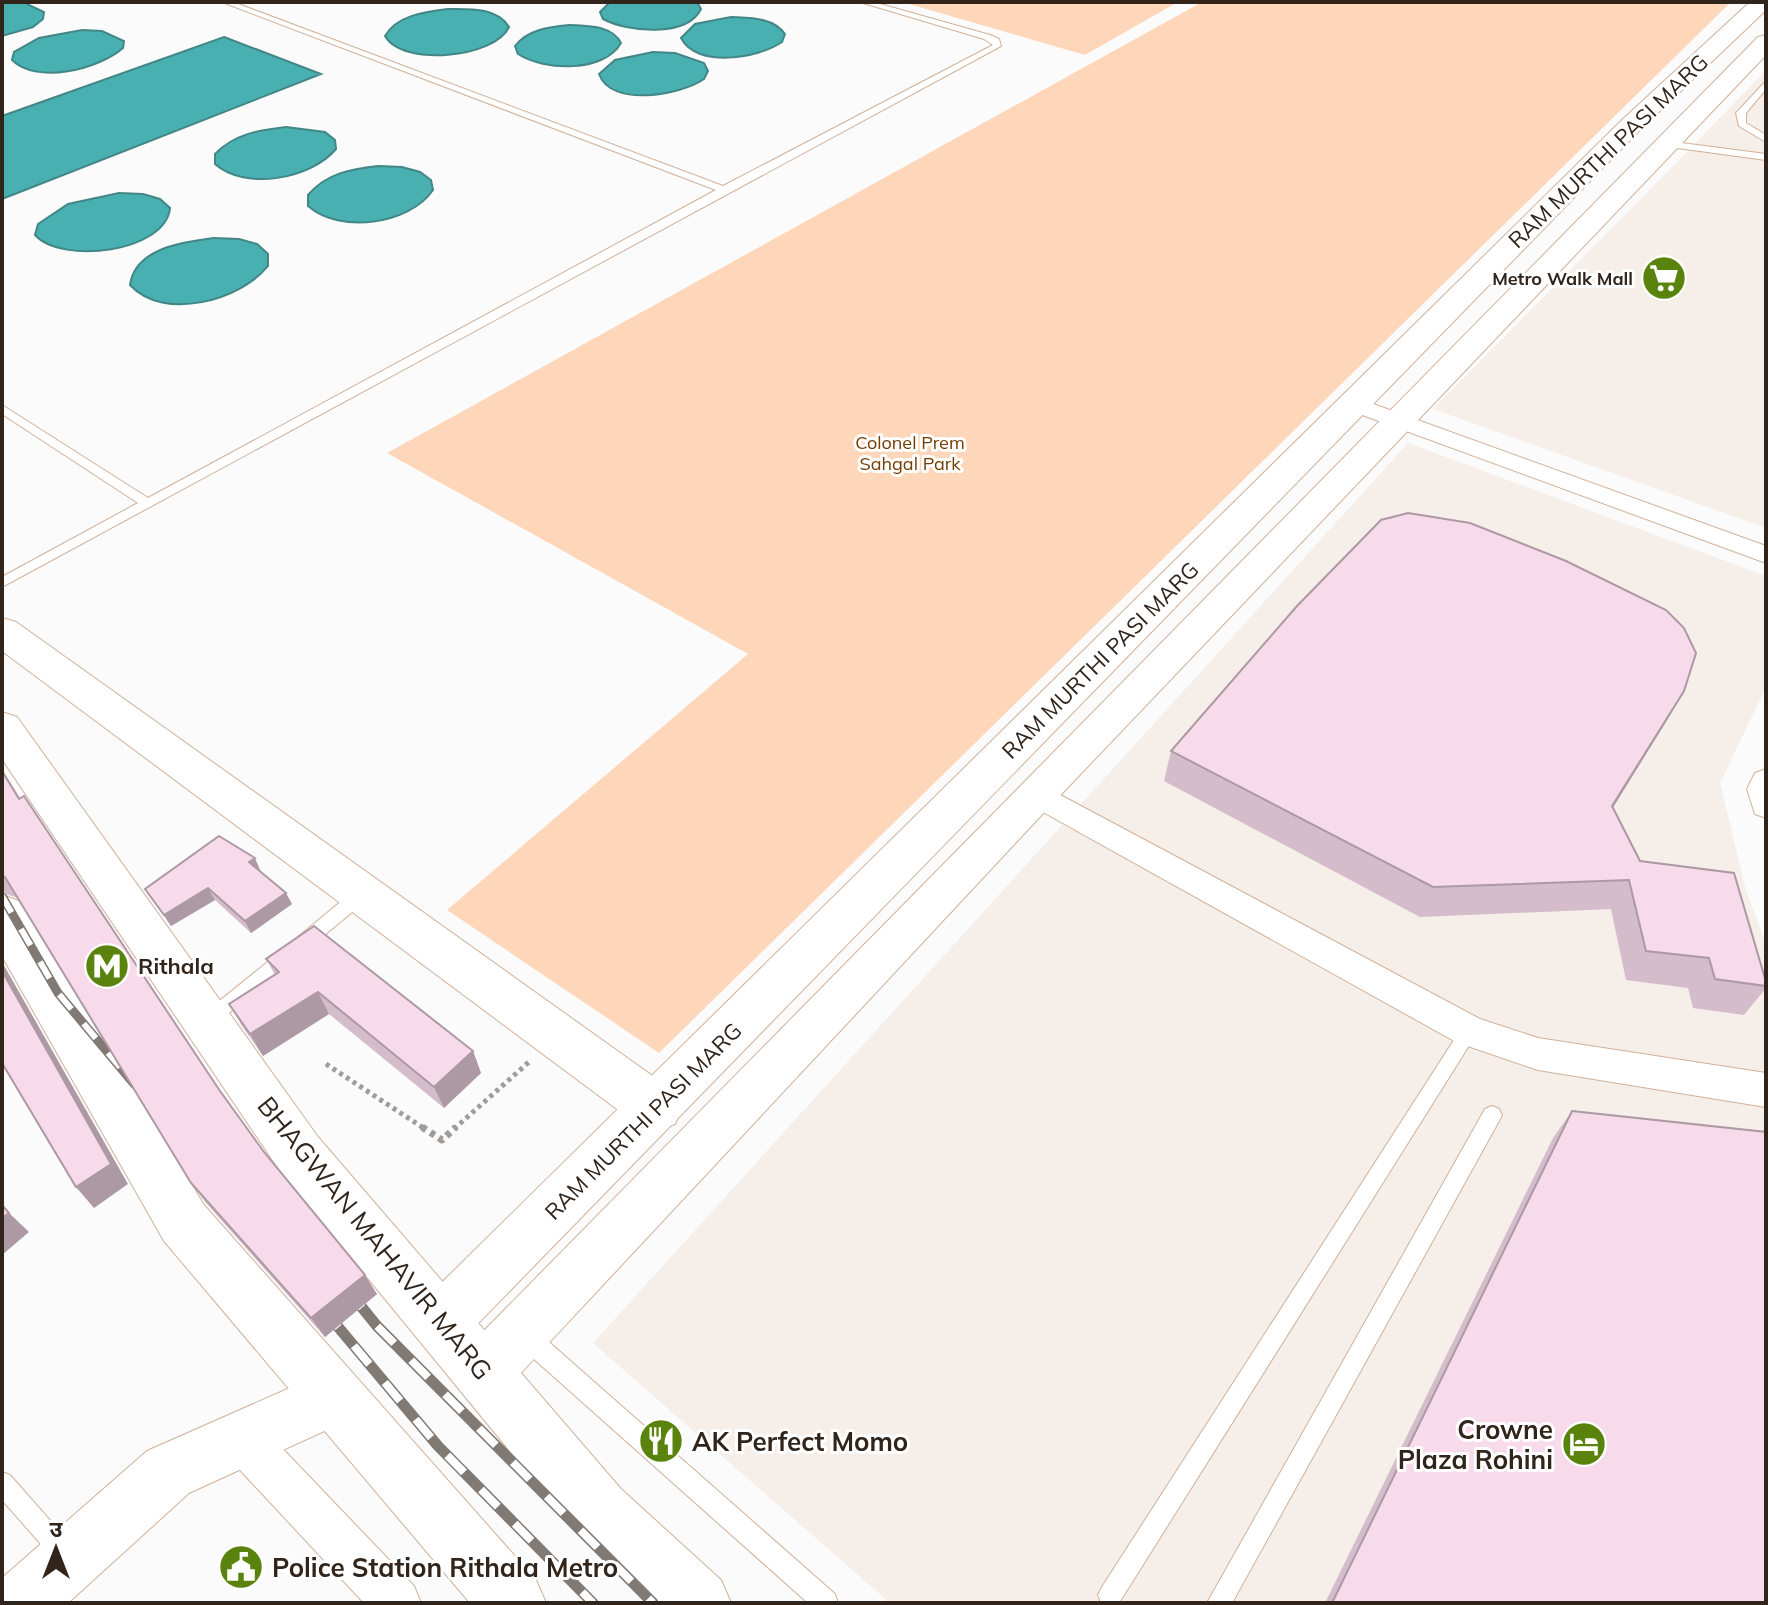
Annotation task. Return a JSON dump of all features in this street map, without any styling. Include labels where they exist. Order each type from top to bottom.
[{"type":"main road","points":[[2,631],[656,1108]]},
{"type":"main road","name":"BHAGWAN MAHAVIR MARG","points":[[2,727],[299,1154],[441,1322],[502,1352],[599,1511],[698,1603]]},
{"type":"main road","points":[[2,914],[184,1223],[513,1603]]},
{"type":"street","name":"RAM MURTHI PASI MARG","points":[[441,1322],[1631,125],[1762,2]]},
{"type":"street","name":"RAM MURTHI PASI MARG","points":[[502,1352],[1036,794],[1765,44]]},
{"type":"street","points":[[1359,399],[1766,555]]},
{"type":"street","points":[[1405,416],[1766,540]]},
{"type":"street","points":[[1766,781],[1763,789],[1766,806]]},
{"type":"street","points":[[1036,794],[1469,1031],[1538,1054],[1766,1090]]},
{"type":"street","points":[[21,1603],[168,1472],[335,1397]]},
{"type":"street","points":[[242,1439],[397,1603]]},
{"type":"lane","points":[[226,2],[724,190]]},
{"type":"lane","points":[[2,583],[724,190],[997,46],[996,41],[987,37],[864,2]]},
{"type":"lane","points":[[1766,84],[1741,113],[1742,124],[1748,131],[1766,139]]},
{"type":"lane","points":[[1666,144],[1766,157]]},
{"type":"lane","points":[[2,409],[148,504]]},
{"type":"lane","points":[[207,1021],[362,894]]},
{"type":"lane","points":[[1110,1595],[1469,1031]]},
{"type":"lane","points":[[1219,1603],[1492,1115]]},
{"type":"lane","points":[[502,1352],[826,1603]]},
{"type":"lane","points":[[2,1483],[69,1558]]},
{"type":"path","points":[[326,1064],[442,1140],[557,1037]]},
{"type":"shaded area","name":"Metro Walk Mall","points":[[1766,70],[1766,528],[1433,409],[1692,147]]},
{"type":"shaded area","points":[[1408,443],[1766,576],[1766,687],[1720,783],[1746,890],[1766,944],[1766,1603],[890,1603],[593,1343]]},
{"type":"green space","points":[[902,2],[1178,2],[1085,55]]},
{"type":"green space","name":"Colonel Prem Sahgal Park","points":[[1202,2],[1731,2],[659,1053],[447,910],[748,654],[387,453]]},
{"type":"water","points":[[610,2],[697,2],[701,9],[683,25],[656,30],[641,29],[603,19],[600,12]]},
{"type":"water","points":[[2,3],[25,3],[44,12],[43,19],[33,27],[2,36]]},
{"type":"water","points":[[448,9],[490,13],[504,20],[509,27],[500,38],[486,46],[448,55],[410,52],[395,46],[385,36],[404,19]]},
{"type":"water","points":[[731,17],[774,24],[785,34],[782,42],[759,52],[729,58],[700,54],[689,48],[681,38],[695,24]]},
{"type":"water","points":[[570,25],[606,30],[621,43],[613,53],[601,60],[573,66],[543,64],[518,54],[515,46],[533,32]]},
{"type":"water","points":[[82,30],[102,31],[124,41],[123,48],[84,68],[52,73],[23,68],[12,60],[14,52],[39,38]]},
{"type":"water","points":[[224,37],[321,74],[2,199],[2,116]]},
{"type":"water","points":[[653,52],[675,53],[704,63],[708,71],[704,79],[693,85],[647,95],[617,91],[606,85],[599,74],[615,60]]},
{"type":"water","points":[[286,127],[325,132],[335,140],[336,149],[311,168],[277,178],[243,177],[215,164],[215,154],[239,137]]},
{"type":"water","points":[[378,166],[402,167],[420,172],[431,180],[433,190],[408,211],[374,222],[338,220],[308,206],[308,195],[331,177]]},
{"type":"water","points":[[119,193],[143,194],[160,199],[170,208],[164,223],[151,235],[133,244],[111,249],[67,250],[48,244],[35,235],[38,224],[68,204]]},
{"type":"water","points":[[214,238],[239,239],[257,244],[268,254],[268,266],[240,289],[202,302],[162,302],[145,296],[130,285],[141,263],[151,255],[175,245]]},
{"type":"building","points":[[1408,513],[1470,523],[1566,561],[1666,610],[1684,628],[1696,653],[1684,691],[1612,806],[1640,861],[1734,873],[1766,986],[1715,979],[1709,958],[1646,951],[1629,880],[1433,887],[1171,751],[1297,606],[1381,520]]},
{"type":"building","points":[[2,771],[19,799],[24,796],[220,1091],[264,1152],[365,1275],[311,1318],[191,1183],[2,876]]},
{"type":"building","points":[[219,836],[255,858],[249,862],[286,893],[245,921],[208,888],[164,915],[145,889]]},
{"type":"building","points":[[314,926],[473,1051],[434,1087],[318,992],[250,1034],[229,1004],[279,972],[266,959]]},
{"type":"building","points":[[2,971],[111,1164],[76,1187],[2,1063]]},
{"type":"building","name":"Crowne Plaza Rohini","points":[[1572,1111],[1766,1132],[1766,1603],[1332,1603]]},
{"type":"building","points":[[2,1205],[9,1213],[2,1218]]},
{"type":"railway","points":[[2,896],[58,993],[135,1085]]},
{"type":"railway","points":[[347,1289],[377,1326],[653,1603]]},
{"type":"railway","points":[[323,1309],[438,1446],[593,1603]]},
{"type":"place","name":"Metro Walk Mall","points":[[1664,278]]},
{"type":"place","name":"Rithala","points":[[107,966]]},
{"type":"place","name":"AK Perfect Momo","points":[[661,1441]]},
{"type":"place","name":"Crowne Plaza Rohini","points":[[1584,1444]]},
{"type":"place","name":"Police Station Rithala Metro","points":[[241,1567]]}]
